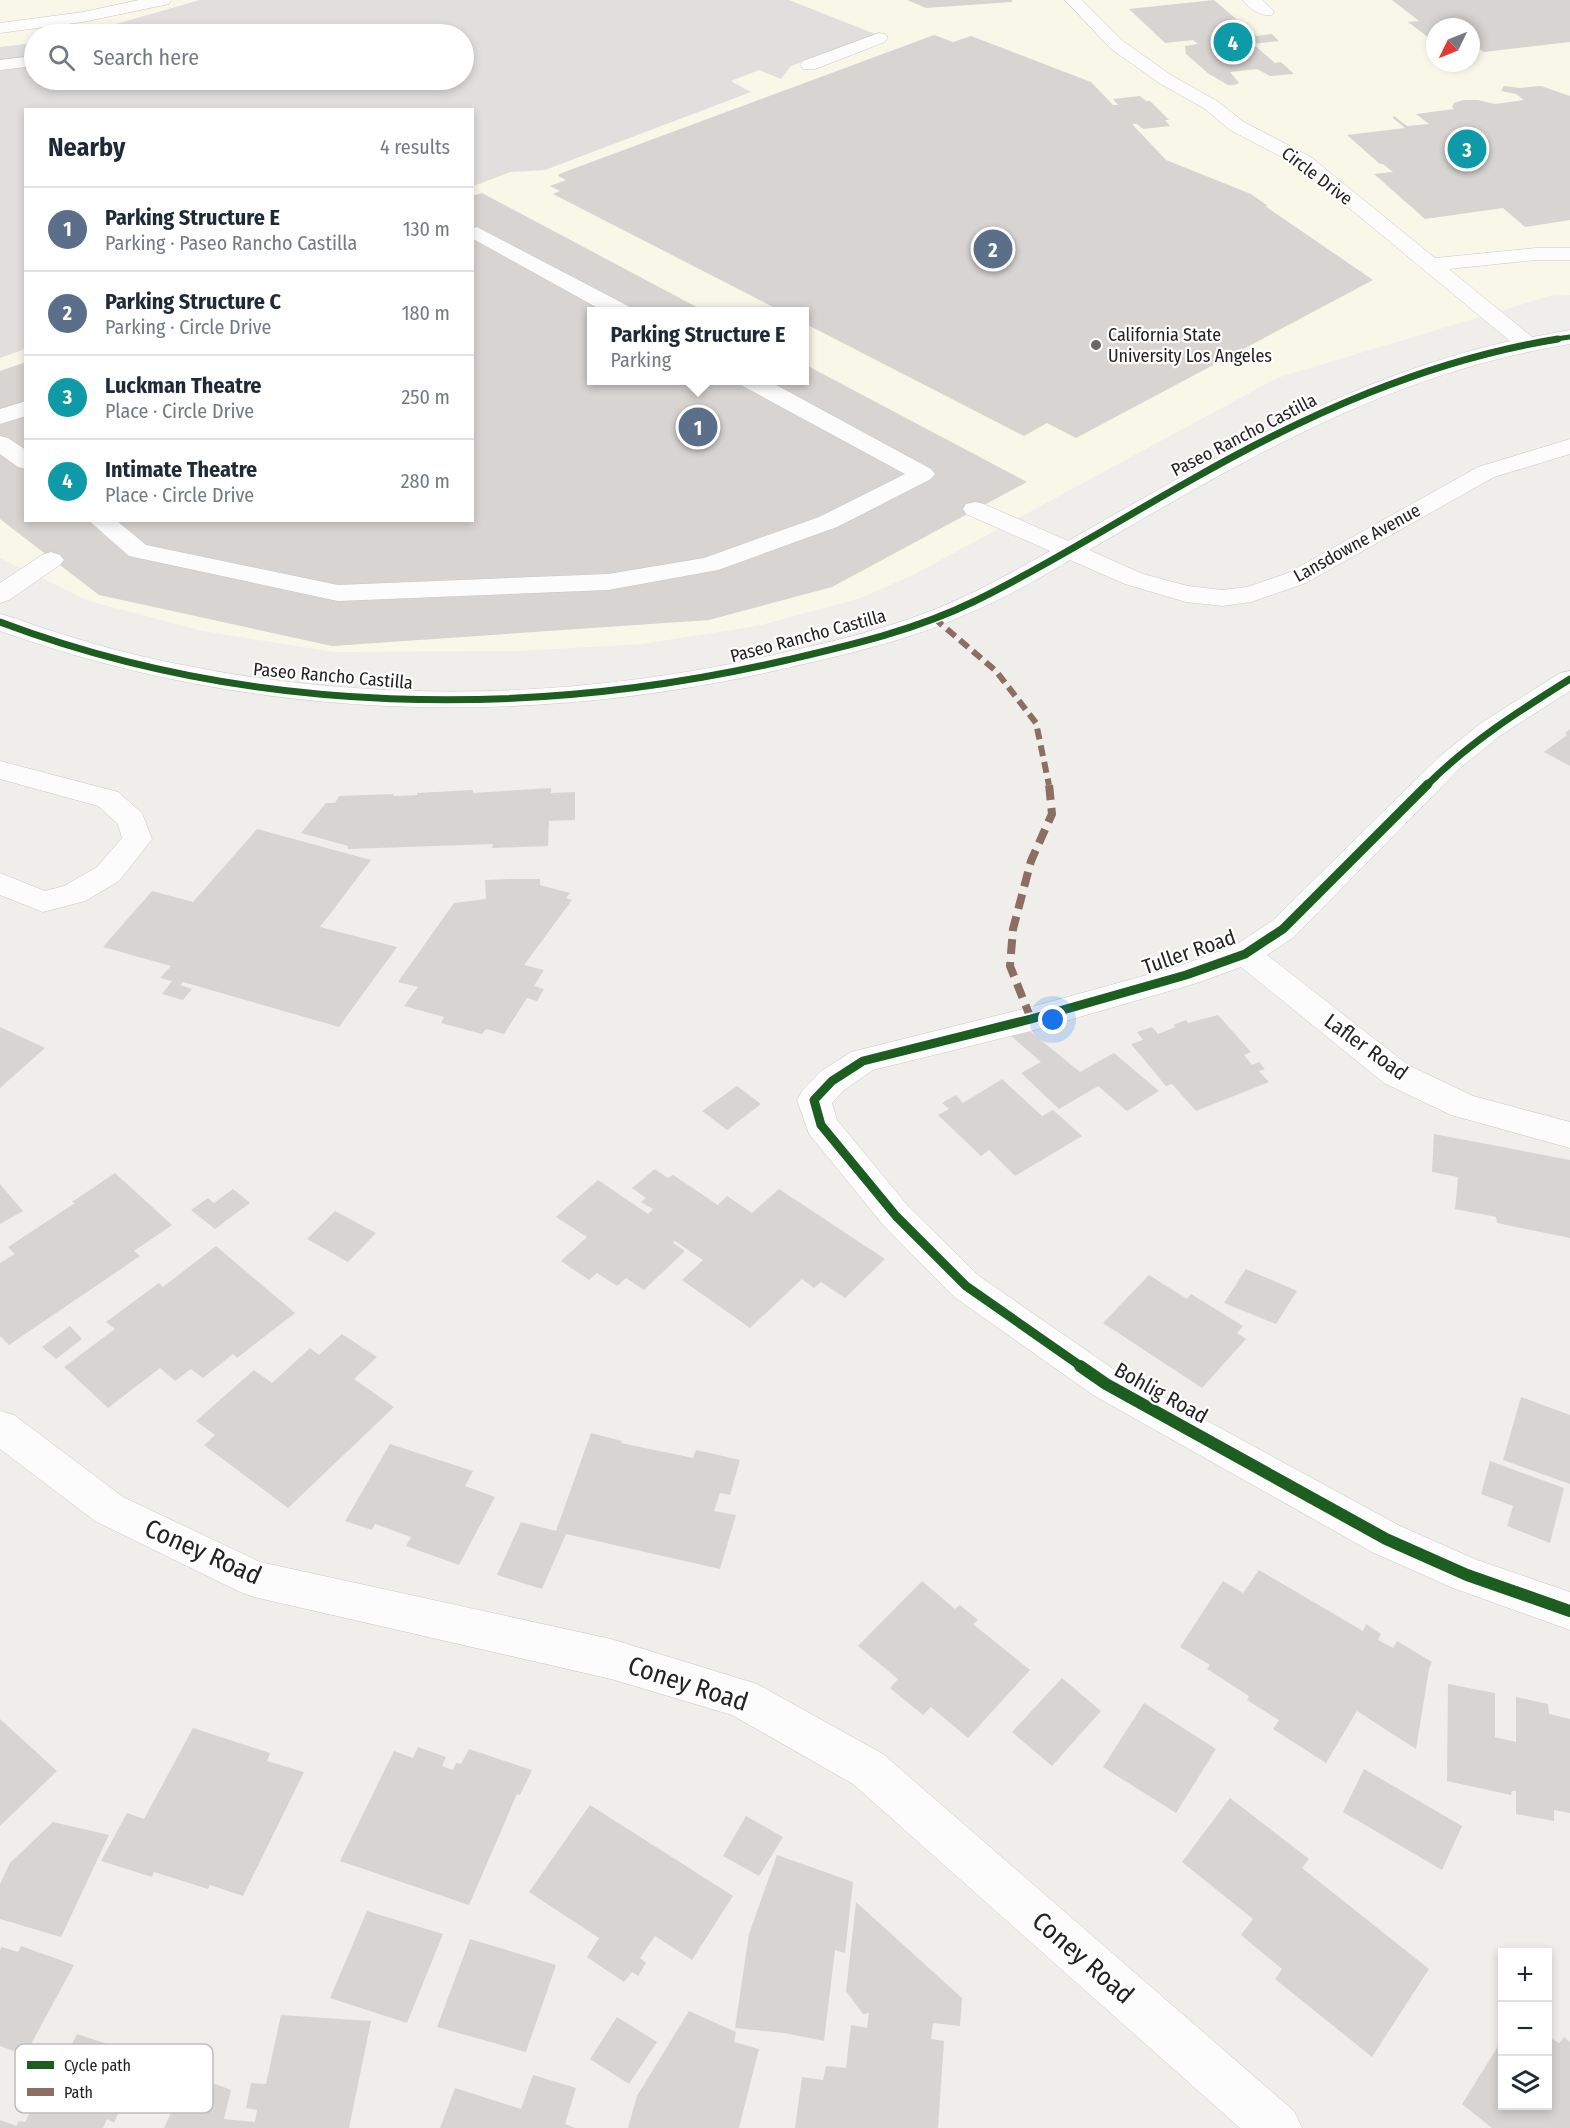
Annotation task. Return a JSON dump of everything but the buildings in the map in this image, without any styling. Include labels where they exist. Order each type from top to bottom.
[{"type":"street","points":[[32,24],[65,20],[163,0]]},
{"type":"street","name":"Circle Drive","points":[[1073,0],[1091,22],[1117,45],[1165,79],[1211,105],[1237,126],[1304,161],[1526,343]]},
{"type":"street","points":[[1251,0],[1266,11]]},
{"type":"street","points":[[0,28],[24,25]]},
{"type":"street","points":[[809,65],[879,38]]},
{"type":"street","points":[[0,65],[24,62]]},
{"type":"street","points":[[475,234],[613,307]]},
{"type":"street","points":[[1430,265],[1536,254],[1570,254]]},
{"type":"street","name":"Paseo Rancho Castilla","points":[[0,622],[138,665],[244,686],[364,697],[431,700],[539,698],[642,688],[725,675],[870,640],[971,603],[1070,551],[1264,440],[1335,407],[1419,374],[1526,343],[1570,337]]},
{"type":"street","points":[[102,522],[138,551],[338,593],[608,582],[709,565],[828,522],[923,474],[757,385]]},
{"type":"street","points":[[0,417],[24,409]]},
{"type":"street","points":[[0,442],[24,460]]},
{"type":"street","name":"Lansdowne Avenue","points":[[975,509],[1134,579],[1186,594],[1222,598],[1251,594],[1297,578],[1486,472],[1570,446]]},
{"type":"street","points":[[0,595],[51,560]]},
{"type":"street","name":"Tuller Road","points":[[814,1100],[832,1081],[863,1061],[1142,988],[1245,954],[1283,929],[1457,756],[1491,729],[1570,679]]},
{"type":"street","points":[[0,770],[108,799],[132,820],[137,839],[108,874],[74,894],[43,902],[0,883]]},
{"type":"street","name":"Lafler Road","points":[[1245,954],[1396,1074],[1463,1106],[1570,1135]]},
{"type":"street","name":"Bohlig Road","points":[[814,1100],[821,1125],[896,1216],[966,1286],[1106,1384],[1386,1539],[1467,1575],[1570,1611]]},
{"type":"street","name":"Coney Road","points":[[0,1427],[109,1509],[254,1579],[610,1659],[742,1698],[868,1769],[1277,2128]]},
{"type":"shaded area","name":"California State University Los Angeles","points":[[0,0],[1570,0],[1570,295],[1550,296],[1277,378],[915,574],[858,599],[757,626],[642,644],[520,651],[334,652],[203,631],[89,601],[0,558]]},
{"type":"shaded area","points":[[200,0],[789,0],[875,34],[791,66],[781,79],[759,70],[731,81],[751,92],[545,170],[511,172],[474,186],[474,108],[24,108],[24,349],[0,358],[0,47],[24,44],[24,90],[474,90],[474,24],[116,24]]},
{"type":"marked path","points":[[934,618],[996,671],[1036,723],[1048,773],[1052,814],[1031,861],[1013,929],[1010,966],[1031,1019]]},
{"type":"cycle path","points":[[0,622],[87,650],[177,672],[269,688],[362,698],[456,700],[549,697],[642,688],[734,672],[863,641],[939,617],[1012,582],[1228,459],[1301,422],[1375,390],[1452,363],[1530,343],[1570,337]]},
{"type":"cycle path","points":[[1570,679],[1491,729],[1449,763],[1283,929],[1245,954],[1186,975],[1031,1019],[863,1061],[832,1081],[814,1100],[821,1125],[896,1216],[966,1286],[1106,1384],[1386,1539],[1467,1575],[1570,1611]]},
{"type":"place","name":"Intimate Theatre","points":[[1233,42]]},
{"type":"place","name":"Luckman Theatre","points":[[1467,149]]},
{"type":"place","name":"Parking Structure C","points":[[993,249]]},
{"type":"place","name":"California State University Los Angeles","points":[[1096,345]]},
{"type":"place","name":"Parking Structure E","points":[[698,427]]}]
